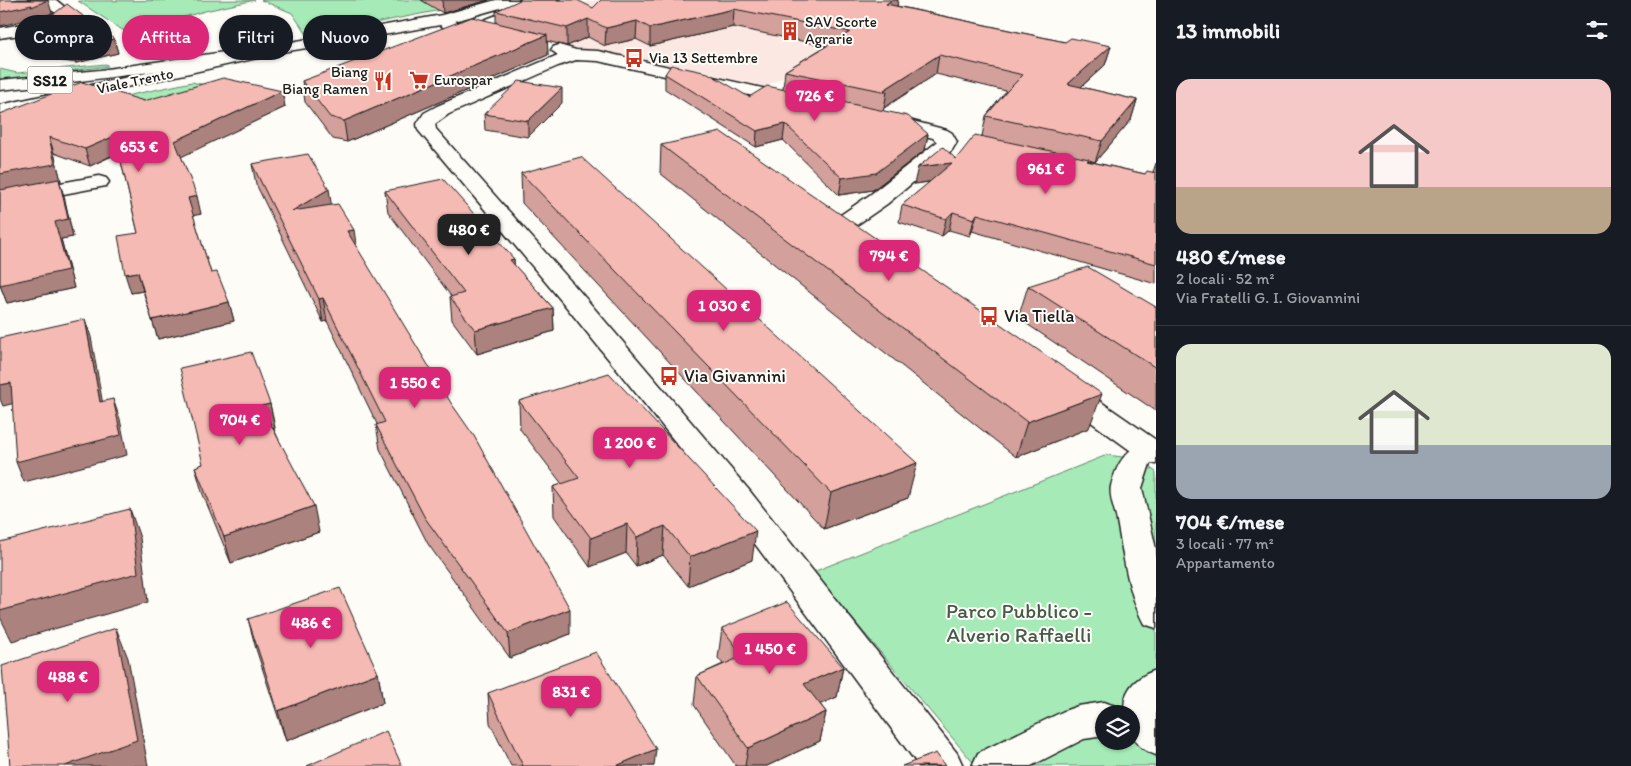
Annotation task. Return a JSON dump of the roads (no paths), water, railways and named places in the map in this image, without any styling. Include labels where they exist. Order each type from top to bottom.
[{"type":"street","points":[[0,7],[46,0],[65,13],[62,17],[48,23],[0,33]]},
{"type":"street","name":"Viale Trento","points":[[293,47],[446,20],[458,14],[514,0]]},
{"type":"street","name":"Viale Trento","points":[[446,20],[448,24],[499,32],[530,6],[553,0]]},
{"type":"street","points":[[546,47],[575,55],[598,56],[809,103]]},
{"type":"street","points":[[575,55],[552,62],[443,110],[431,117],[426,124],[427,130],[573,299],[738,498],[944,766]]},
{"type":"street","name":"SS12","points":[[0,85],[100,75],[219,58]]},
{"type":"street","name":"Viale Trento","points":[[0,109],[229,60]]},
{"type":"street","name":"Viale Trento","points":[[0,109],[100,75]]},
{"type":"street","points":[[841,226],[879,199],[945,146],[947,142],[955,139],[924,129],[866,116]]},
{"type":"street","points":[[0,200],[99,182]]},
{"type":"street","points":[[1048,377],[1154,452]]},
{"type":"street","points":[[1154,452],[1136,459],[1126,488],[1146,584],[1156,614]]},
{"type":"street","points":[[992,766],[1078,723],[1095,720]]},
{"type":"place","name":"SAV Scorte Agrarie","points":[[790,31]]},
{"type":"place","name":"Via 13 Settembre","points":[[634,58]]},
{"type":"place","name":"Eurospar","points":[[419,80]]},
{"type":"place","name":"Biang Biang Ramen","points":[[383,81]]},
{"type":"place","name":"Via Tiella","points":[[989,316]]},
{"type":"place","name":"Via Givannini","points":[[669,376]]},
{"type":"park label","name":"Parco Pubblico - Alverio Raffaelli","points":[[1019,623]]}]
